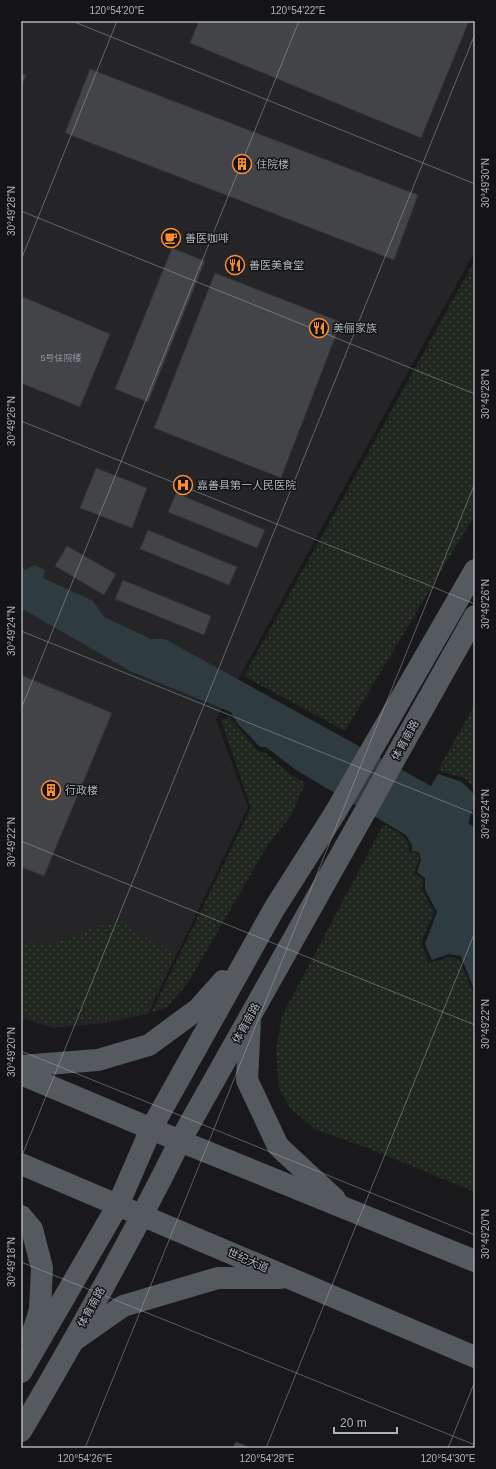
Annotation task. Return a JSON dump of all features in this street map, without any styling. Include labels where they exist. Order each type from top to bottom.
[{"type":"main road","points":[[21,1372],[118,1205],[151,1129],[274,909],[335,813],[475,570]]},
{"type":"main road","name":"体育南路","points":[[21,1431],[143,1216],[180,1141],[475,616]]},
{"type":"main road","points":[[21,1066],[98,1060],[149,1045],[198,1009],[252,949]]},
{"type":"main road","points":[[267,986],[250,1018],[246,1080],[278,1146],[347,1209]]},
{"type":"main road","points":[[21,1074],[180,1141],[475,1261]]},
{"type":"main road","name":"世纪大道","points":[[21,1164],[475,1357]]},
{"type":"main road","points":[[21,1216],[32,1229],[42,1268],[40,1310],[21,1367]]},
{"type":"main road","points":[[72,1342],[123,1306],[218,1278],[290,1278]]},
{"type":"shaded area","name":"嘉善县第一人民医院","points":[[21,21],[475,21],[475,251],[216,719],[248,807],[148,1014],[105,1023],[53,1028],[21,1018]]},
{"type":"shaded area","points":[[475,260],[475,515],[345,731],[244,676]]},
{"type":"shaded area","points":[[34,565],[45,570],[43,578],[93,601],[104,617],[151,639],[165,639],[431,786],[438,774],[462,782],[475,795],[475,803],[468,823],[475,828],[475,992],[461,956],[449,954],[432,960],[425,944],[437,912],[425,889],[425,878],[417,872],[421,860],[419,852],[412,851],[412,845],[406,835],[296,770],[266,747],[260,747],[238,724],[231,712],[130,671],[21,608],[21,567],[25,570]]},
{"type":"shaded area","points":[[475,704],[475,789],[466,779],[438,770]]},
{"type":"shaded area","points":[[229,717],[258,751],[266,753],[290,774],[305,783],[292,814],[267,846],[188,983],[167,1007],[151,1013],[251,808],[221,720]]},
{"type":"shaded area","points":[[383,825],[402,835],[408,842],[409,852],[418,854],[419,860],[414,873],[423,879],[422,890],[434,912],[421,943],[429,963],[449,957],[459,959],[475,996],[475,1092],[473,1097],[475,1098],[475,1192],[365,1147],[316,1130],[290,1108],[279,1088],[276,1049],[282,1016]]},
{"type":"shaded area","points":[[121,922],[154,943],[176,952],[146,1011],[104,1020],[77,1021],[54,1025],[21,1015],[21,940],[49,945],[106,924]]},
{"type":"building","points":[[199,21],[469,21],[421,138],[190,43]]},
{"type":"building","name":"住院楼","points":[[90,69],[418,195],[394,260],[65,133]]},
{"type":"building","points":[[21,73],[26,75],[21,88]]},
{"type":"building","points":[[172,248],[205,261],[148,402],[115,389]]},
{"type":"building","points":[[215,273],[341,322],[281,478],[154,428]]},
{"type":"building","points":[[21,296],[110,334],[80,407],[21,383]]},
{"type":"building","points":[[96,468],[147,488],[132,528],[80,508]]},
{"type":"building","points":[[176,493],[265,530],[257,548],[168,512]]},
{"type":"building","points":[[148,530],[237,567],[229,585],[140,549]]},
{"type":"building","points":[[67,546],[116,574],[104,595],[55,566]]},
{"type":"building","points":[[123,580],[211,616],[204,635],[115,599]]},
{"type":"building","name":"行政楼","points":[[21,675],[112,713],[44,876],[21,867]]},
{"type":"building","points":[[236,1442],[251,1448],[233,1448]]},
{"type":"place","name":"住院楼","points":[[242,164]]},
{"type":"place","name":"善医咖啡","points":[[171,238]]},
{"type":"place","name":"善医美食堂","points":[[235,265]]},
{"type":"place","name":"美俪家族","points":[[319,328]]},
{"type":"place","name":"嘉善县第一人民医院","points":[[183,485]]},
{"type":"place","name":"行政楼","points":[[51,790]]}]
